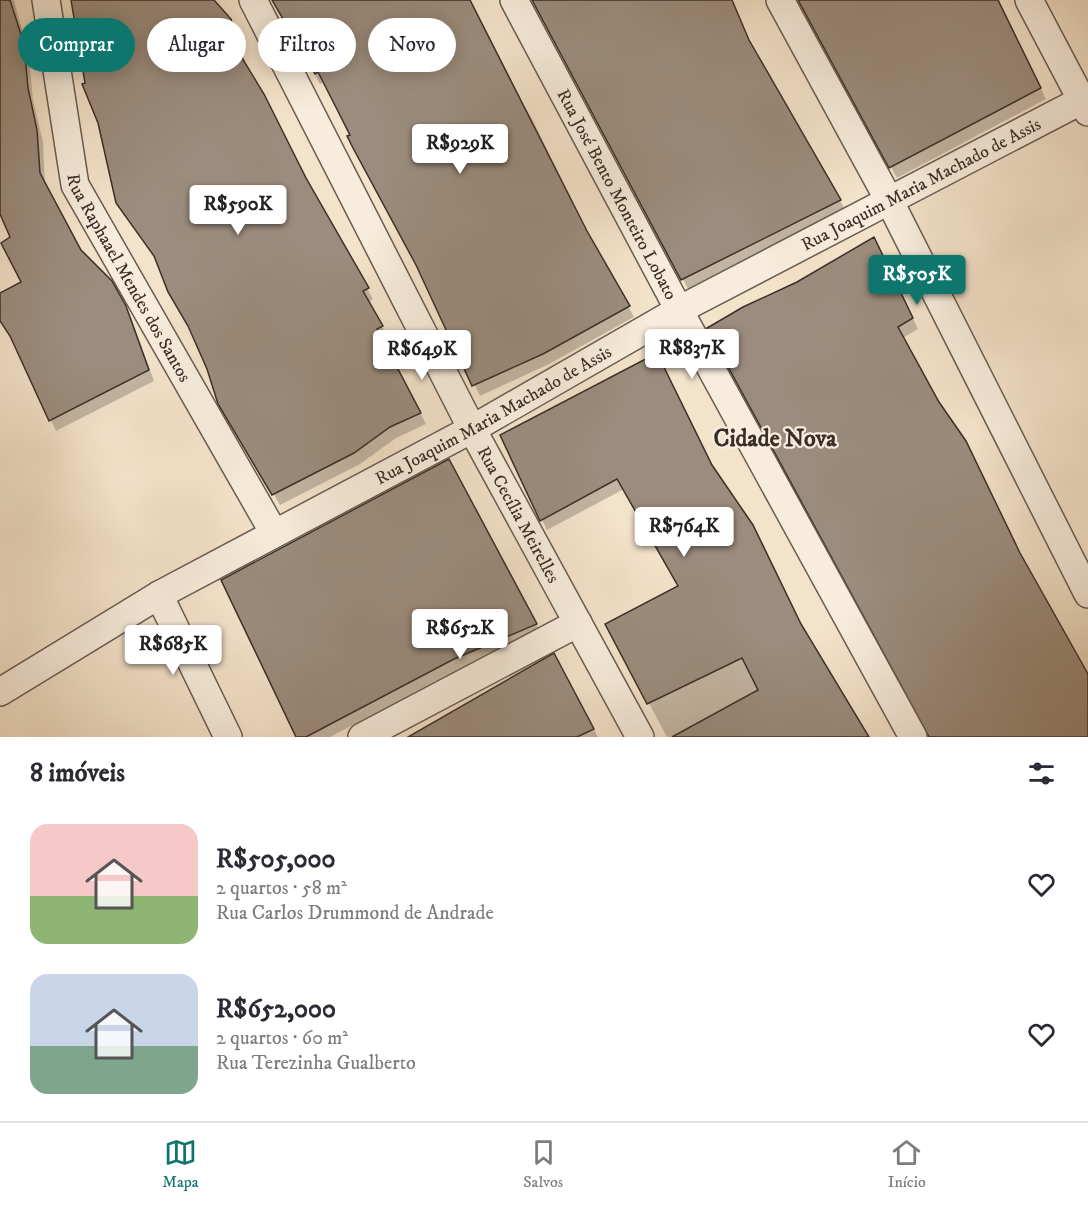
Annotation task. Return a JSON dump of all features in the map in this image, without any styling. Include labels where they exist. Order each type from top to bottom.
[{"type":"street","name":"Rua Raphaael Mendes dos Santos","points":[[46,0],[75,184],[274,533]]},
{"type":"street","name":"Rua Cecília Meirelles","points":[[253,0],[472,429],[640,737]]},
{"type":"street","name":"Rua José Bento Monteiro Lobato","points":[[514,0],[679,310],[913,737]]},
{"type":"street","points":[[780,0],[890,202],[1088,594]]},
{"type":"street","points":[[1029,0],[1086,103]]},
{"type":"street","name":"Rua Joaquim Maria Machado de Assis","points":[[0,692],[159,595],[472,429],[679,310],[1086,103]]},
{"type":"street","points":[[159,595],[228,737]]},
{"type":"street","points":[[362,737],[578,623]]},
{"type":"building","points":[[0,0],[10,0],[18,25],[18,72],[27,72],[37,130],[40,173],[81,250],[112,281],[126,306],[149,370],[49,421],[10,336],[0,321],[0,293],[21,282],[1,243],[10,237],[0,214]]},
{"type":"building","points":[[71,0],[214,0],[230,18],[147,18],[147,72],[246,72],[246,65],[264,94],[306,178],[369,288],[363,291],[383,326],[377,329],[421,413],[390,427],[354,453],[272,495],[218,404],[207,369],[188,326],[168,292],[154,256],[116,203],[98,123],[82,84],[85,83],[83,72],[135,72],[135,18],[74,18]]},
{"type":"building","points":[[272,0],[470,0],[587,231],[630,306],[543,354],[472,386],[416,265],[353,148],[347,136],[350,135],[318,72],[356,72],[356,18],[282,18]]},
{"type":"building","points":[[532,0],[732,0],[749,40],[841,200],[681,280]]},
{"type":"building","points":[[798,0],[998,0],[1041,88],[889,168]]},
{"type":"building","points":[[874,237],[913,318],[898,327],[939,402],[966,441],[1020,553],[1088,674],[1088,737],[929,737],[707,328],[743,307],[797,282]]},
{"type":"building","points":[[657,353],[712,465],[753,525],[801,624],[869,737],[672,737],[758,690],[742,658],[647,704],[605,624],[678,586],[617,479],[540,521],[500,435]]},
{"type":"building","points":[[449,459],[537,624],[454,659],[306,737],[296,737],[221,580]]},
{"type":"building","points":[[554,653],[594,729],[577,737],[408,737]]},
{"type":"district","name":"Cidade Nova","points":[[775,438]]}]
